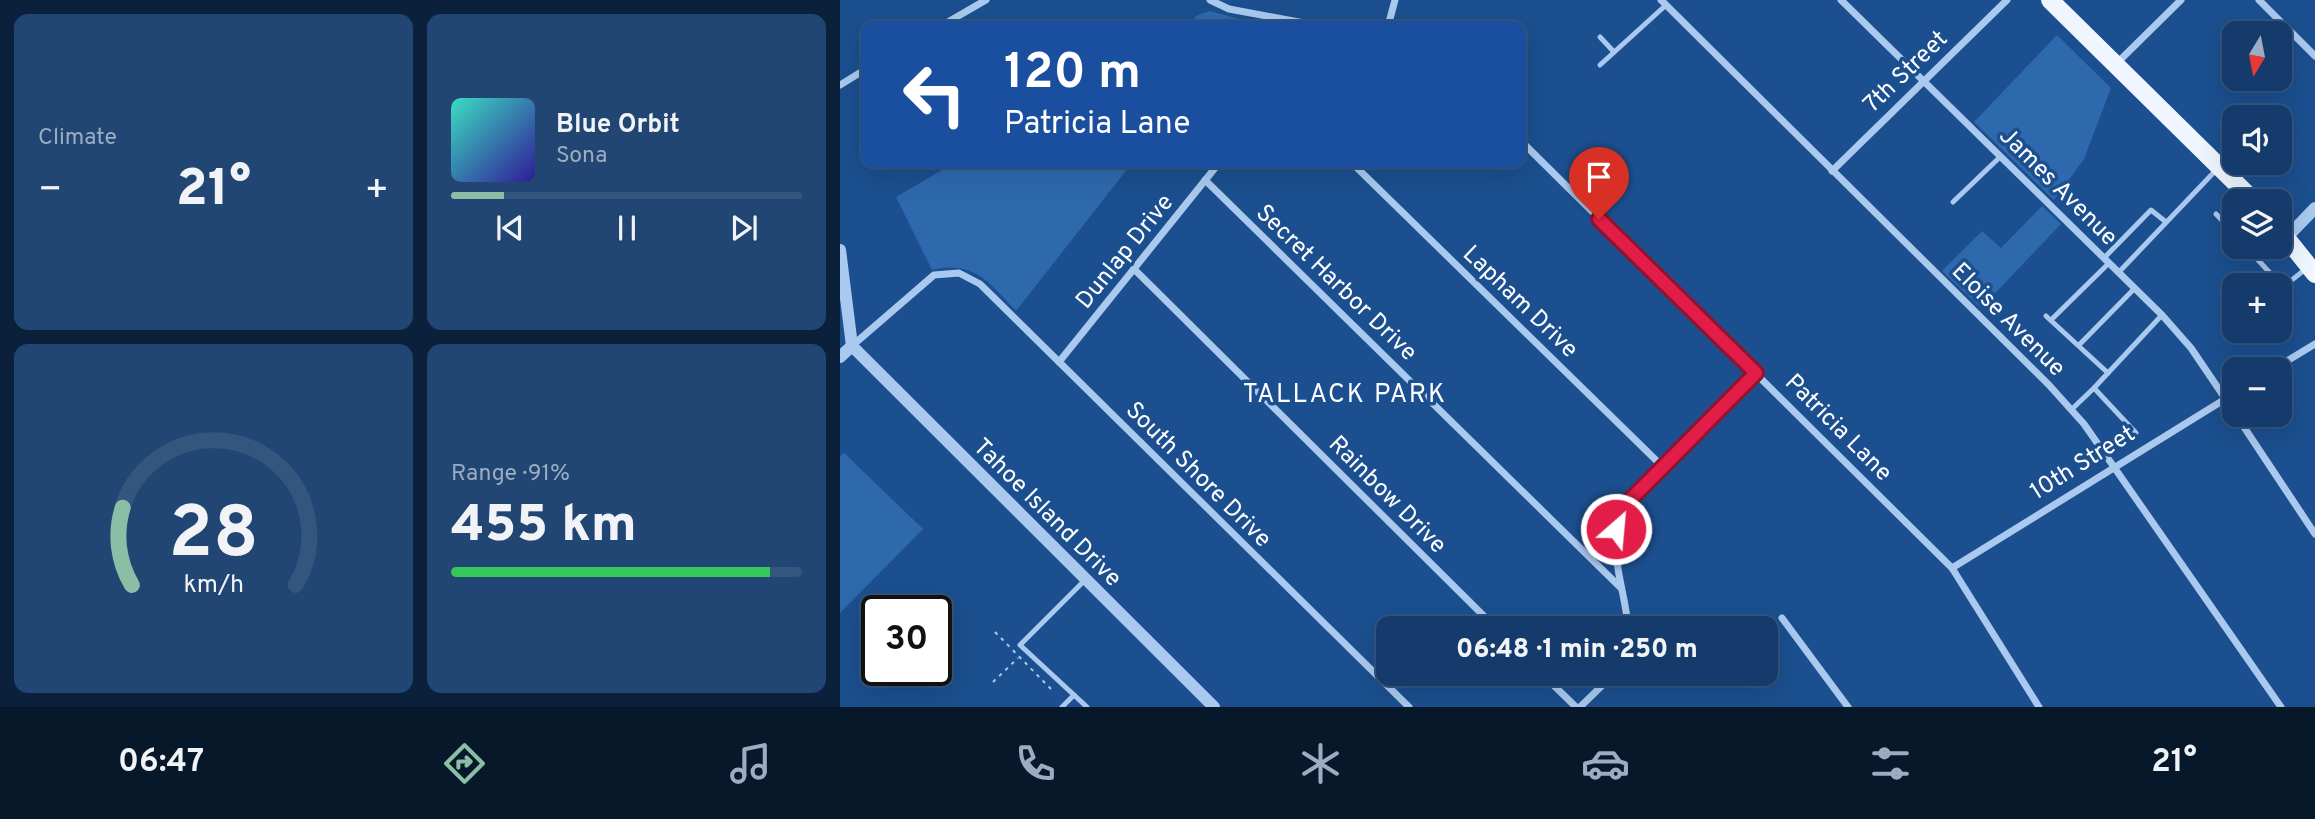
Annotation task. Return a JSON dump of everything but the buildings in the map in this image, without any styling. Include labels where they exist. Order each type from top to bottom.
[{"type":"main road","points":[[2050,0],[2242,189]]},
{"type":"main road","points":[[2292,244],[2312,270]]},
{"type":"street","points":[[950,21],[986,0]]},
{"type":"street","points":[[1210,0],[1228,9],[1282,21]]},
{"type":"street","points":[[1389,21],[1395,0]]},
{"type":"street","name":"James Avenue","points":[[1841,0],[2162,315],[2191,348],[2222,394]]},
{"type":"street","name":"7th Street","points":[[1832,171],[1923,79],[2007,0]]},
{"type":"street","points":[[2115,64],[2181,0]]},
{"type":"street","points":[[2259,0],[2315,56]]},
{"type":"street","name":"Eloise Avenue","points":[[1663,3],[2070,410],[2114,466],[2281,707]]},
{"type":"street","points":[[840,85],[861,72]]},
{"type":"street","name":"Patricia Lane","points":[[1526,146],[1952,568],[2039,707]]},
{"type":"street","name":"Dunlap Drive","points":[[1059,362],[1215,168]]},
{"type":"street","name":"Lapham Drive","points":[[1358,168],[1663,467]]},
{"type":"street","name":"Secret Harbor Drive","points":[[1205,180],[1621,588]]},
{"type":"street","points":[[2292,226],[2315,208]]},
{"type":"street","points":[[840,250],[852,346],[840,357]]},
{"type":"street","name":"Rainbow Drive","points":[[1134,269],[1484,616]]},
{"type":"street","name":"South Shore Drive","points":[[852,346],[934,275],[959,273],[980,284],[1409,707]]},
{"type":"street","points":[[2292,358],[2315,344]]},
{"type":"street","name":"Tahoe Island Drive","points":[[852,346],[1214,707]]},
{"type":"street","points":[[1626,616],[1615,542],[1621,514],[1663,467],[1756,373]]},
{"type":"street","name":"10th Street","points":[[1952,568],[2222,401]]},
{"type":"street","name":"James Avenue","points":[[2244,427],[2315,534]]},
{"type":"street","points":[[1782,618],[1847,707]]},
{"type":"street","points":[[1555,686],[1578,707],[1601,686]]},
{"type":"lane","points":[[1600,65],[1663,3]]},
{"type":"lane","points":[[1600,37],[1614,52]]},
{"type":"lane","points":[[1953,202],[2001,156]]},
{"type":"lane","points":[[2119,272],[2220,166]]},
{"type":"lane","points":[[2108,373],[2049,318],[2107,260],[2151,210],[2166,222]]},
{"type":"lane","points":[[2216,214],[2222,220]]},
{"type":"lane","points":[[2257,259],[2283,287],[2312,270]]},
{"type":"lane","points":[[2078,345],[2135,288]]},
{"type":"lane","points":[[2070,410],[2162,315]]},
{"type":"lane","points":[[2094,388],[2136,433]]},
{"type":"lane","points":[[1086,579],[1020,645],[1087,707]]},
{"type":"lane","points":[[1062,707],[1074,695]]},
{"type":"path","points":[[995,632],[1051,689]]},
{"type":"path","points":[[993,682],[1018,657]]},
{"type":"shaded area","points":[[1210,11],[1243,20],[1191,21]]},
{"type":"shaded area","points":[[2057,35],[2111,88],[2084,159],[2054,200],[1974,122]]},
{"type":"shaded area","points":[[945,168],[1128,168],[1016,311],[989,283],[970,271],[959,268],[932,270],[896,197]]},
{"type":"shaded area","points":[[2042,206],[2061,224],[1981,308],[1942,271],[1982,231],[2001,248]]},
{"type":"shaded area","points":[[844,453],[923,529],[840,613],[840,456]]},
{"type":"district","name":"TALLACK PARK","points":[[1345,393]]},
{"type":"route","points":[[1599,219],[1756,373],[1630,500],[1616,529]]}]
